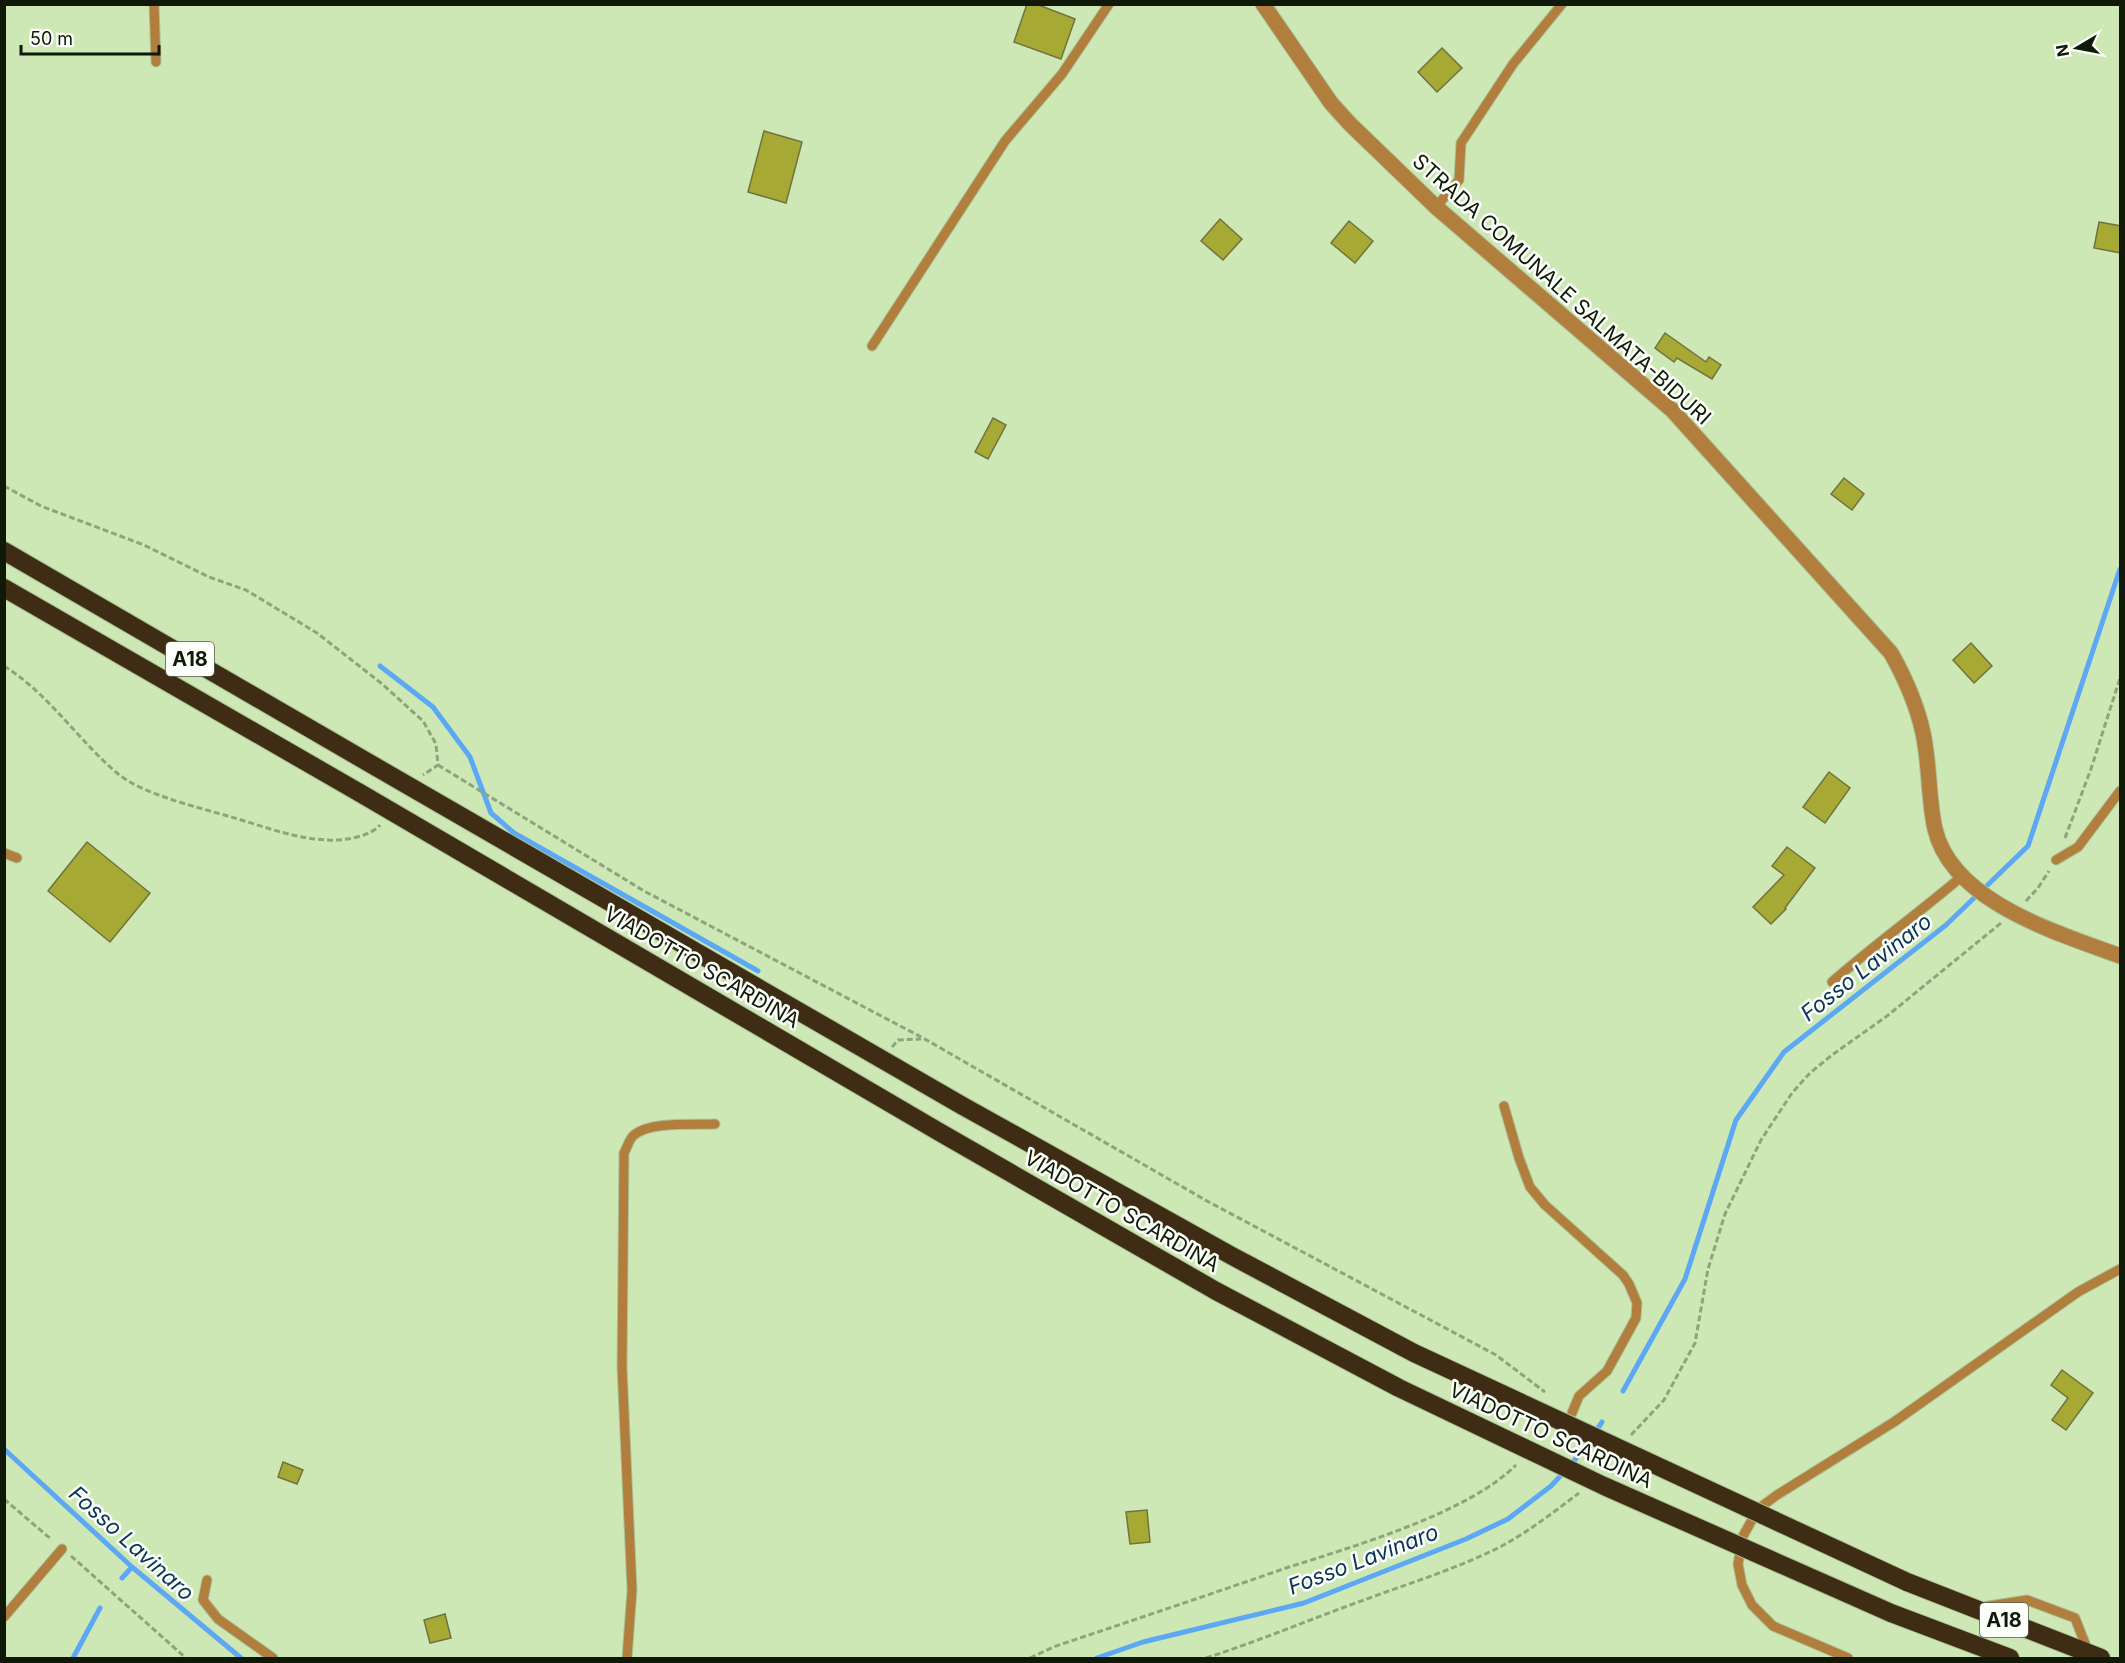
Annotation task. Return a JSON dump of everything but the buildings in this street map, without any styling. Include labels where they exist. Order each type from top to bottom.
[{"type":"highway","name":"VIADOTTO SCARDINA","points":[[4,551],[961,1105],[1232,1256],[1394,1342],[1907,1582],[1974,1608]]},
{"type":"highway","name":"VIADOTTO SCARDINA","points":[[4,588],[1216,1291],[1399,1388],[1604,1486],[1891,1613],[2010,1659]]},
{"type":"highway","name":"A18","points":[[1974,1608],[2095,1656]]},
{"type":"street","name":"STRADA COMUNALE SALMATA-BIDURI","points":[[1263,4],[1331,103],[1350,124],[1437,207],[1672,410],[1891,653],[1905,679],[1924,734],[1935,830],[1944,854],[1966,880],[1997,904],[2015,912]]},
{"type":"street","points":[[2015,912],[2045,928],[2121,956]]},
{"type":"lane","points":[[154,4],[156,62]]},
{"type":"lane","points":[[872,346],[1005,141],[1062,74],[1109,4]]},
{"type":"lane","points":[[1437,207],[1459,180],[1461,143],[1513,64],[1562,4]]},
{"type":"lane","points":[[2056,860],[2078,847],[2121,791]]},
{"type":"lane","points":[[4,853],[17,858]]},
{"type":"lane","points":[[1832,982],[1868,950],[1966,880]]},
{"type":"lane","points":[[1504,1106],[1530,1187],[1545,1205],[1623,1275],[1637,1303],[1636,1318],[1607,1371],[1579,1396],[1572,1413]]},
{"type":"lane","points":[[627,1659],[632,1590],[622,1367],[624,1153],[633,1136],[646,1129],[663,1125],[715,1124]]},
{"type":"lane","points":[[1848,1659],[1773,1626],[1752,1605],[1742,1585],[1738,1564],[1743,1536],[1758,1509],[1776,1495],[1894,1422],[2078,1292],[2121,1269]]},
{"type":"lane","points":[[4,1617],[62,1549]]},
{"type":"lane","points":[[207,1580],[203,1600],[218,1619],[273,1659]]},
{"type":"lane","points":[[1974,1608],[2027,1600],[2075,1618],[2095,1656]]},
{"type":"path","points":[[1627,1439],[1664,1400],[1695,1343],[1708,1269],[1725,1214],[1761,1140],[1792,1093],[1810,1073],[1887,1016],[2015,912],[2038,888],[2056,860],[2091,769],[2121,678]]},
{"type":"path","points":[[438,765],[644,891],[923,1038],[1207,1201],[1496,1355],[1572,1413]]},
{"type":"path","points":[[1030,1659],[1056,1646],[1347,1548],[1423,1520],[1481,1492],[1518,1462]]},
{"type":"path","points":[[1206,1659],[1426,1579],[1479,1556],[1525,1531],[1581,1491]]},
{"type":"path","points":[[4,1498],[186,1659]]},
{"type":"waterway","name":"Fosso Lavinaro","points":[[1623,1391],[1685,1279],[1736,1120],[1784,1052],[1946,925],[2028,846],[2120,569]]},
{"type":"waterway","points":[[380,666],[433,707],[470,757],[491,813],[514,833],[758,971]]},
{"type":"waterway","name":"Fosso Lavinaro","points":[[1570,1465],[1582,1452],[1602,1422]]},
{"type":"waterway","name":"Fosso Lavinaro","points":[[4,1449],[132,1567],[241,1658]]},
{"type":"waterway","name":"Fosso Lavinaro","points":[[1097,1658],[1143,1642],[1304,1603],[1466,1539],[1508,1519],[1551,1486],[1564,1472]]},
{"type":"waterway","points":[[122,1578],[132,1567]]},
{"type":"waterway","points":[[73,1658],[100,1608]]}]
